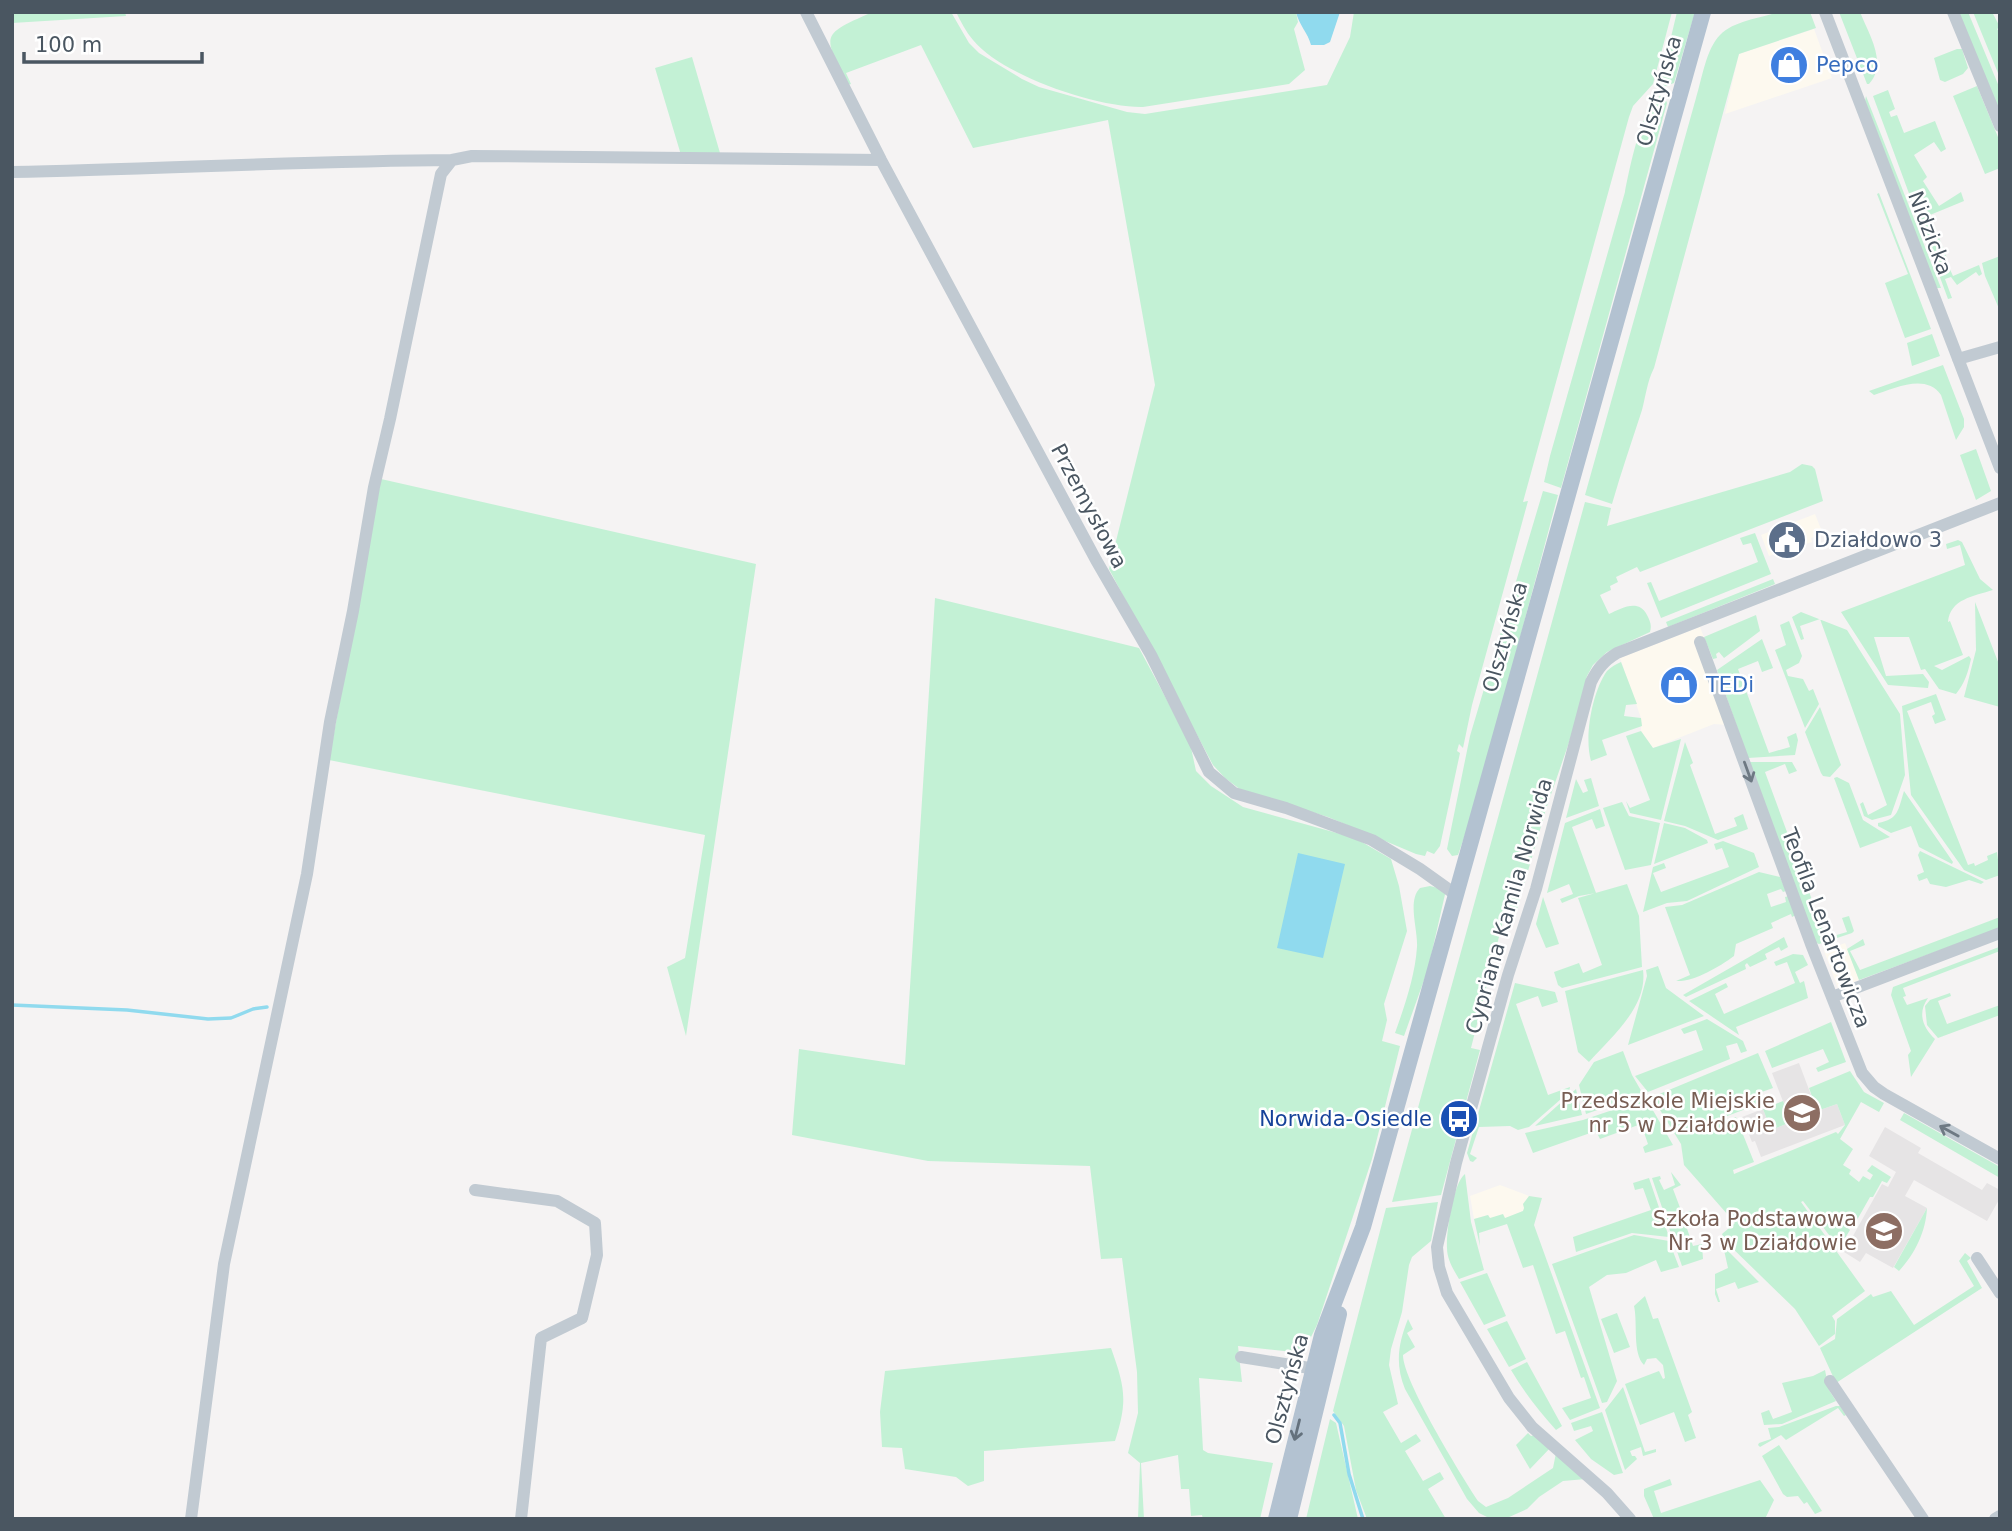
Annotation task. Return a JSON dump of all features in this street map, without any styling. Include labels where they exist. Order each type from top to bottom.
[{"type":"main road","name":"Olsztyńska","points":[[1276,1519],[1347,1272],[1363,1227],[1703,12]]},
{"type":"main road","name":"Olsztyńska","points":[[1289,1519],[1319,1369]]},
{"type":"street","name":"Przemysłowa","points":[[806,12],[881,160],[1096,560],[1151,655],[1209,772],[1234,793],[1286,808],[1372,840],[1455,894]]},
{"type":"street","name":"Nidzicka","points":[[1825,12],[2000,468]]},
{"type":"street","points":[[1953,12],[2000,126]]},
{"type":"street","points":[[12,172],[331,161],[452,160],[472,156],[881,160]]},
{"type":"street","points":[[191,1519],[224,1264],[307,874],[330,722],[354,611],[374,486],[437,187],[441,174],[452,160]]},
{"type":"street","points":[[1958,359],[2000,347]]},
{"type":"street","name":"Cypriana Kamila Norwida","points":[[1630,1519],[1607,1493],[1532,1427],[1509,1398],[1447,1293],[1438,1267],[1437,1247],[1456,1163],[1508,975],[1536,889],[1591,682],[1597,669],[1617,653],[2000,503]]},
{"type":"street","name":"Teofila Lenartowicza","points":[[1700,642],[1813,950],[1862,1073],[1874,1087],[1899,1103],[2000,1159]]},
{"type":"street","points":[[1832,997],[2000,933]]},
{"type":"street","points":[[475,1190],[557,1201],[595,1223],[597,1255],[582,1318],[541,1338],[521,1519]]},
{"type":"street","points":[[1977,1258],[2000,1293]]},
{"type":"street","points":[[1241,1357],[1319,1369]]},
{"type":"street","points":[[1830,1381],[1923,1519]]},
{"type":"street","points":[[1995,1519],[2000,1516]]},
{"type":"shaded area","points":[[1814,29],[1832,78],[1725,114],[1739,54]]},
{"type":"shaded area","points":[[1815,514],[1823,534],[1811,538],[1812,542],[1769,556],[1761,535]]},
{"type":"shaded area","points":[[1700,627],[1736,722],[1727,725],[1714,724],[1653,748],[1641,731],[1641,718],[1620,658]]},
{"type":"shaded area","points":[[1845,943],[1859,980],[1838,988],[1824,951]]},
{"type":"shaded area","points":[[1799,1063],[1817,1111],[1837,1104],[1845,1125],[1761,1157],[1742,1117],[1763,1109],[1771,1130],[1791,1122],[1772,1073]]},
{"type":"shaded area","points":[[1885,1127],[1921,1148],[1918,1153],[1982,1190],[1987,1183],[2000,1190],[2000,1198],[1987,1221],[1914,1180],[1905,1196],[1927,1208],[1893,1268],[1866,1253],[1860,1262],[1844,1252],[1882,1184],[1888,1187],[1896,1172],[1869,1156]]},
{"type":"shaded area","points":[[1500,1185],[1529,1196],[1523,1204],[1523,1211],[1505,1219],[1490,1218],[1488,1215],[1474,1219],[1470,1196]]},
{"type":"green space","points":[[12,12],[125,12],[126,16],[12,23]]},
{"type":"green space","points":[[873,12],[951,12],[969,43],[979,53],[1022,79],[1039,87],[1127,112],[1145,114],[1327,85],[1350,37],[1354,12],[1672,12],[1653,84],[1633,106],[1629,117],[1523,502],[1528,501],[1472,705],[1463,748],[1459,744],[1457,751],[1460,753],[1440,846],[1434,854],[1427,851],[1425,856],[1416,854],[1328,817],[1241,790],[1225,778],[1213,765],[1109,569],[1155,385],[1108,120],[973,148],[921,45],[846,73],[851,84],[848,85],[834,56],[831,38],[843,26]]},
{"type":"green space","points":[[956,12],[1296,12],[1298,22],[1294,29],[1305,70],[1289,84],[1143,107],[1124,106],[1077,96],[1005,66],[973,40]]},
{"type":"green space","points":[[1677,12],[1695,12],[1674,83],[1663,87],[1660,83]]},
{"type":"green space","points":[[1778,12],[1810,12],[1816,28],[1739,54],[1654,368],[1612,504],[1585,495],[1708,56],[1715,41],[1726,30]]},
{"type":"green space","points":[[1839,12],[1860,12],[1872,39],[1877,67],[1869,84],[1867,84]]},
{"type":"green space","points":[[1958,12],[1968,12],[2000,89],[2000,113]]},
{"type":"green space","points":[[1973,12],[1992,12],[2000,27],[1997,29],[2000,33],[2000,78]]},
{"type":"green space","points":[[1962,49],[1968,68],[1963,74],[1945,82],[1940,80],[1934,58]]},
{"type":"green space","points":[[692,57],[720,153],[681,155],[655,68]]},
{"type":"green space","points":[[1977,86],[2000,142],[2000,168],[1985,174],[1953,96]]},
{"type":"green space","points":[[1888,90],[1895,109],[1889,112],[1891,117],[1897,115],[1904,133],[1935,121],[1946,149],[1941,152],[1934,142],[1914,155],[1927,177],[1923,181],[1939,206],[1961,192],[1964,201],[1930,215],[1947,258],[1941,260],[1944,266],[1948,265],[1953,276],[1979,265],[1982,274],[1979,276],[1976,272],[1957,285],[1951,277],[1945,279],[1952,298],[1948,299],[1873,96]]},
{"type":"green space","points":[[1664,96],[1667,103],[1561,488],[1544,482],[1550,456],[1625,192],[1637,140],[1653,102]]},
{"type":"green space","points":[[1866,96],[1941,288],[1936,288],[1865,101]]},
{"type":"green space","points":[[1879,193],[1931,329],[1905,338],[1885,283],[1908,274],[1877,194]]},
{"type":"green space","points":[[2000,256],[2000,311],[1982,263]]},
{"type":"green space","points":[[1932,334],[1940,356],[1912,366],[1907,343]]},
{"type":"green space","points":[[1943,365],[1964,419],[1964,427],[1956,440],[1941,395],[1935,388],[1919,383],[1874,395],[1869,391]]},
{"type":"green space","points":[[1976,449],[1991,491],[1976,500],[1960,455]]},
{"type":"green space","points":[[1802,464],[1815,469],[1823,501],[1640,572],[1637,567],[1616,577],[1618,582],[1610,586],[1611,590],[1600,595],[1609,614],[1629,606],[1639,607],[1650,621],[1650,632],[1607,652],[1593,665],[1587,676],[1575,725],[1546,809],[1517,909],[1506,909],[1471,1048],[1480,1050],[1441,1195],[1392,1202],[1585,502],[1611,508],[1607,526],[1790,472]]},
{"type":"green space","points":[[381,479],[756,564],[686,1036],[667,967],[685,958],[705,835],[329,760]]},
{"type":"green space","points":[[1543,491],[1558,495],[1476,803],[1458,855],[1452,856],[1447,849],[1470,736]]},
{"type":"green space","points":[[1755,533],[1771,574],[1661,618],[1647,583],[1651,582],[1659,601],[1758,562],[1751,543],[1743,545],[1740,538]]},
{"type":"green space","points":[[1958,540],[1962,542],[1980,579],[1993,590],[1958,603],[1950,614],[1948,622],[1950,621],[1963,655],[1934,666],[1942,670],[1969,656],[1971,659],[1964,682],[1956,694],[1939,689],[1925,669],[1921,670],[1909,637],[1874,637],[1886,676],[1923,674],[1929,682],[1928,688],[1888,685],[1841,612],[1965,565],[1960,545],[1947,549],[1946,544]]},
{"type":"green space","points":[[1773,579],[1775,584],[1668,627],[1666,622]]},
{"type":"green space","points":[[935,598],[1139,648],[1190,743],[1196,771],[1211,786],[1243,807],[1355,838],[1391,859],[1407,931],[1384,1004],[1387,1020],[1382,1041],[1400,1046],[1372,1159],[1317,1325],[1303,1353],[1238,1346],[1242,1382],[1199,1378],[1203,1450],[1273,1463],[1260,1519],[1203,1519],[1202,1515],[1191,1516],[1189,1489],[1181,1489],[1178,1455],[1141,1463],[1144,1519],[1138,1519],[1140,1463],[1128,1453],[1138,1413],[1137,1372],[1122,1258],[1101,1259],[1090,1166],[928,1161],[792,1135],[799,1049],[905,1065]]},
{"type":"green space","points":[[1975,602],[2000,667],[2000,707],[1964,697],[1976,650]]},
{"type":"green space","points":[[1801,612],[1819,619],[1800,626],[1804,639],[1801,640],[1792,617]]},
{"type":"green space","points":[[1756,615],[1760,631],[1724,658],[1719,652],[1716,654],[1717,658],[1713,659],[1704,637]]},
{"type":"green space","points":[[1820,620],[1847,630],[1900,714],[1905,775],[1891,815],[1872,820],[1864,816],[1860,804],[1863,802],[1868,815],[1887,805]]},
{"type":"green space","points":[[1789,621],[1802,656],[1799,663],[1786,670],[1788,676],[1803,679],[1809,691],[1813,689],[1819,704],[1805,728],[1775,650],[1786,645],[1780,625]]},
{"type":"green space","points":[[1762,639],[1773,668],[1762,672],[1758,661],[1738,669],[1769,753],[1790,747],[1787,737],[1796,733],[1798,740],[1795,755],[1748,758],[1717,670]]},
{"type":"green space","points":[[1621,662],[1637,704],[1626,705],[1624,716],[1641,718],[1642,726],[1602,740],[1607,755],[1591,761],[1588,740],[1593,702],[1607,671]]},
{"type":"green space","points":[[1936,694],[1946,720],[1935,724],[1931,702],[1907,711],[1968,865],[1974,863],[1975,866],[1997,852],[2000,875],[1986,880],[1964,870],[1911,795],[1902,706]]},
{"type":"green space","points":[[1820,707],[1841,765],[1830,777],[1821,773],[1805,732]]},
{"type":"green space","points":[[1641,731],[1653,748],[1681,739],[1661,820],[1630,813],[1626,801],[1630,808],[1650,800],[1626,736]]},
{"type":"green space","points":[[1685,742],[1693,763],[1690,765],[1715,834],[1737,826],[1734,818],[1743,814],[1748,829],[1718,840],[1685,826],[1664,821]]},
{"type":"green space","points":[[1748,762],[1792,762],[1797,771],[1789,774],[1785,764],[1765,772],[1826,938],[1847,932],[1842,918],[1849,916],[1854,931],[1852,933],[1819,944],[1814,942]]},
{"type":"green space","points":[[1591,778],[1599,806],[1566,818],[1576,779],[1583,793],[1588,791],[1584,780]]},
{"type":"green space","points":[[1834,778],[1849,783],[1863,820],[1890,837],[1860,848]]},
{"type":"green space","points":[[1904,791],[1952,864],[1919,847],[1911,826],[1891,833],[1878,826],[1878,823],[1897,813]]},
{"type":"green space","points":[[1622,802],[1629,816],[1660,823],[1651,865],[1625,870],[1603,808]]},
{"type":"green space","points":[[1600,809],[1605,826],[1596,829],[1592,819],[1572,827],[1596,893],[1562,903],[1560,899],[1573,894],[1569,884],[1547,893],[1565,823]]},
{"type":"green space","points":[[1664,823],[1685,828],[1708,843],[1654,864]]},
{"type":"green space","points":[[1723,841],[1754,853],[1759,867],[1687,901],[1667,903],[1643,912],[1653,867],[1664,863],[1666,868],[1653,873],[1661,892],[1729,867],[1722,848],[1716,850],[1714,844]]},
{"type":"green space","points":[[1920,851],[1984,882],[1981,884],[1969,880],[1946,887],[1930,884],[1927,878],[1919,881],[1917,875],[1924,872],[1918,855]]},
{"type":"green space","points":[[1759,872],[1780,877],[1786,891],[1781,889],[1767,894],[1771,907],[1786,902],[1785,897],[1789,896],[1796,915],[1792,917],[1791,914],[1771,923],[1773,928],[1736,944],[1734,956],[1714,969],[1691,979],[1676,981],[1690,975],[1665,907],[1682,905]]},
{"type":"green space","points":[[1627,884],[1639,916],[1642,967],[1562,988],[1558,985],[1554,972],[1579,963],[1583,973],[1602,965],[1578,898]]},
{"type":"green space","points":[[1430,886],[1446,890],[1428,969],[1404,1036],[1395,1033],[1416,958],[1414,900],[1420,888]]},
{"type":"green space","points":[[1543,897],[1559,944],[1546,948],[1536,924]]},
{"type":"green space","points":[[2000,917],[2000,928],[1859,980],[1847,949],[1863,939],[1865,945],[1850,951],[1860,970]]},
{"type":"green space","points":[[1784,937],[1788,947],[1781,951],[1779,947],[1765,954],[1767,959],[1750,967],[1747,963],[1746,969],[1686,997],[1683,995]]},
{"type":"green space","points":[[1999,947],[2000,951],[1903,988],[1907,1005],[1928,998],[1922,1015],[1927,1030],[1935,1039],[1911,1077],[1908,1055],[1911,1051],[1891,995],[1893,987]]},
{"type":"green space","points":[[1793,954],[1803,955],[1808,965],[1795,972],[1800,983],[1804,981],[1808,998],[1736,1027],[1739,1035],[1689,1001],[1726,983],[1728,987],[1715,994],[1724,1014],[1795,983],[1787,962],[1776,966],[1774,962]]},
{"type":"green space","points":[[1658,966],[1666,988],[1704,1016],[1628,1045],[1647,976],[1646,970]]},
{"type":"green space","points":[[1643,970],[1643,984],[1634,1009],[1589,1062],[1578,1052],[1565,991]]},
{"type":"green space","points":[[1515,983],[1555,992],[1558,1002],[1542,1007],[1538,996],[1516,1004],[1548,1095],[1570,1087],[1569,1092],[1529,1127],[1518,1130],[1510,1126],[1479,1127],[1470,1154],[1477,1158],[1473,1162],[1467,1153]]},
{"type":"green space","points":[[1950,993],[1951,996],[1938,1001],[1947,1024],[2000,1005],[2000,1015],[1938,1038],[1927,1025],[1925,1006],[1930,1000]]},
{"type":"green space","points":[[1707,1019],[1743,1041],[1747,1051],[1741,1053],[1737,1043],[1726,1046],[1730,1059],[1648,1092],[1635,1076],[1703,1050],[1696,1030],[1684,1034],[1681,1029]]},
{"type":"green space","points":[[1831,1022],[1846,1062],[1818,1072],[1816,1068],[1829,1062],[1823,1049],[1772,1068],[1765,1051]]},
{"type":"green space","points":[[1623,1051],[1643,1094],[1586,1114],[1579,1085],[1594,1062]]},
{"type":"green space","points":[[1758,1053],[1773,1088],[1756,1094],[1759,1104],[1714,1121],[1716,1125],[1736,1117],[1754,1162],[1733,1170],[1734,1174],[1836,1132],[1838,1134],[1845,1125],[1837,1104],[1817,1111],[1809,1088],[1850,1071],[1864,1092],[1884,1103],[1879,1112],[1861,1102],[1840,1139],[1853,1149],[1843,1165],[1851,1170],[1849,1174],[1859,1182],[1863,1176],[1870,1180],[1873,1175],[1867,1171],[1872,1165],[1891,1177],[1887,1183],[1882,1181],[1873,1197],[1870,1197],[1853,1227],[1850,1225],[1848,1228],[1850,1230],[1839,1248],[1803,1201],[1801,1202],[1865,1291],[1832,1316],[1835,1321],[1835,1334],[1819,1346],[1795,1309],[1725,1241],[1722,1234],[1735,1223],[1684,1165],[1681,1144],[1652,1097]]},
{"type":"green space","points":[[1576,1089],[1582,1115],[1535,1126],[1537,1124]]},
{"type":"green space","points":[[1647,1100],[1673,1145],[1645,1153],[1643,1147],[1648,1144],[1641,1124],[1600,1139],[1596,1131],[1533,1153],[1525,1133],[1583,1120]]},
{"type":"green space","points":[[1783,1101],[1791,1122],[1771,1130],[1763,1109]]},
{"type":"green space","points":[[1904,1113],[2000,1167],[2000,1178],[1900,1120]]},
{"type":"green space","points":[[1671,1172],[1681,1185],[1673,1189],[1682,1213],[1691,1211],[1692,1214],[1683,1217],[1693,1246],[1702,1244],[1703,1259],[1682,1266],[1652,1178],[1660,1176],[1664,1190],[1675,1185]]},
{"type":"green space","points":[[1465,1174],[1471,1222],[1484,1270],[1459,1279],[1449,1260],[1447,1241],[1454,1197]]},
{"type":"green space","points":[[1649,1178],[1669,1237],[1632,1233],[1576,1252],[1573,1237],[1651,1210],[1643,1188],[1635,1190],[1633,1183]]},
{"type":"green space","points":[[1529,1196],[1542,1198],[1534,1225],[1600,1408],[1570,1420],[1562,1408],[1591,1398],[1565,1331],[1556,1334],[1533,1265],[1523,1268],[1507,1224],[1479,1233],[1480,1246],[1474,1219],[1503,1214],[1505,1218],[1523,1211],[1523,1204]]},
{"type":"green space","points":[[1438,1202],[1431,1241],[1412,1257],[1409,1265],[1402,1312],[1391,1349],[1389,1365],[1398,1404],[1383,1412],[1401,1443],[1416,1434],[1421,1441],[1405,1451],[1423,1481],[1440,1472],[1444,1479],[1428,1489],[1446,1519],[1367,1519],[1356,1490],[1344,1426],[1333,1411],[1386,1208]]},
{"type":"green space","points":[[1927,1208],[1919,1242],[1899,1271],[1894,1267]]},
{"type":"green space","points":[[1634,1235],[1669,1241],[1679,1267],[1661,1272],[1656,1260],[1626,1273],[1607,1275],[1589,1287],[1617,1381],[1607,1402],[1602,1403],[1552,1264]]},
{"type":"green space","points":[[1726,1249],[1759,1282],[1738,1289],[1735,1282],[1716,1289],[1718,1302],[1715,1294],[1715,1274],[1728,1268]]},
{"type":"green space","points":[[1965,1253],[1971,1258],[1967,1261],[1982,1288],[1836,1383],[1820,1348],[1835,1339],[1837,1319],[1871,1294],[1873,1297],[1891,1291],[1914,1325],[1974,1286],[1959,1261]]},
{"type":"green space","points":[[1487,1273],[1506,1316],[1484,1325],[1460,1282]]},
{"type":"green space","points":[[1645,1296],[1653,1319],[1658,1318],[1692,1412],[1688,1415],[1696,1438],[1685,1442],[1674,1412],[1640,1425],[1625,1384],[1659,1371],[1663,1379],[1665,1378],[1663,1365],[1656,1358],[1647,1359],[1644,1365],[1638,1353],[1634,1306]]},
{"type":"green space","points":[[1617,1313],[1630,1347],[1614,1353],[1601,1319]]},
{"type":"green space","points":[[1408,1319],[1413,1329],[1407,1333],[1415,1347],[1403,1355],[1412,1385],[1434,1428],[1478,1501],[1486,1507],[1508,1498],[1553,1468],[1556,1453],[1586,1479],[1563,1481],[1539,1497],[1527,1509],[1507,1518],[1487,1517],[1479,1513],[1467,1499],[1405,1389],[1399,1354]]},
{"type":"green space","points":[[1507,1321],[1526,1359],[1509,1367],[1487,1329]]},
{"type":"green space","points":[[1111,1348],[1123,1394],[1122,1415],[1115,1441],[984,1451],[984,1481],[968,1486],[956,1477],[905,1469],[902,1448],[882,1447],[880,1412],[885,1371]]},
{"type":"green space","points":[[1527,1362],[1562,1426],[1556,1430],[1511,1370]]},
{"type":"green space","points":[[1825,1370],[1829,1390],[1836,1401],[1782,1424],[1764,1425],[1761,1413],[1769,1410],[1773,1419],[1792,1412],[1782,1383],[1813,1376]]},
{"type":"green space","points":[[1623,1387],[1645,1452],[1656,1449],[1656,1452],[1643,1456],[1641,1447],[1630,1451],[1637,1459],[1625,1470],[1605,1410]]},
{"type":"green space","points":[[1840,1406],[1846,1415],[1838,1408],[1786,1440],[1781,1435],[1760,1447],[1758,1445],[1771,1439],[1768,1428],[1779,1427]]},
{"type":"green space","points":[[1602,1412],[1623,1473],[1614,1475],[1591,1459],[1575,1440],[1593,1431],[1591,1426],[1574,1431],[1571,1423]]},
{"type":"green space","points":[[1330,1419],[1336,1423],[1358,1519],[1306,1519]]},
{"type":"green space","points":[[1528,1433],[1531,1436],[1541,1433],[1552,1446],[1530,1469],[1516,1445]]},
{"type":"green space","points":[[1779,1445],[1822,1511],[1815,1514],[1807,1502],[1804,1504],[1798,1496],[1787,1497],[1783,1494],[1762,1456]]},
{"type":"green space","points":[[1670,1479],[1672,1485],[1654,1491],[1661,1513],[1760,1480],[1774,1500],[1765,1519],[1654,1519],[1644,1496],[1644,1489]]},
{"type":"water","points":[[1296,12],[1340,12],[1330,42],[1311,45]]},
{"type":"water","points":[[1298,853],[1345,864],[1323,958],[1277,948]]},
{"type":"waterway","points":[[12,1005],[127,1010],[208,1019],[231,1018],[253,1009],[267,1007]]},
{"type":"waterway","points":[[1334,1415],[1340,1423],[1349,1474],[1363,1519]]},
{"type":"place","name":"Pepco","points":[[1789,65]]},
{"type":"place","name":"Działdowo 3","points":[[1787,540]]},
{"type":"place","name":"TEDi","points":[[1679,685]]},
{"type":"place","name":"Przedszkole Miejskie nr 5 w Działdowie","points":[[1802,1113]]},
{"type":"place","name":"Norwida-Osiedle","points":[[1459,1119]]},
{"type":"place","name":"Szkoła Podstawowa Nr 3 w Działdowie","points":[[1884,1231]]}]
